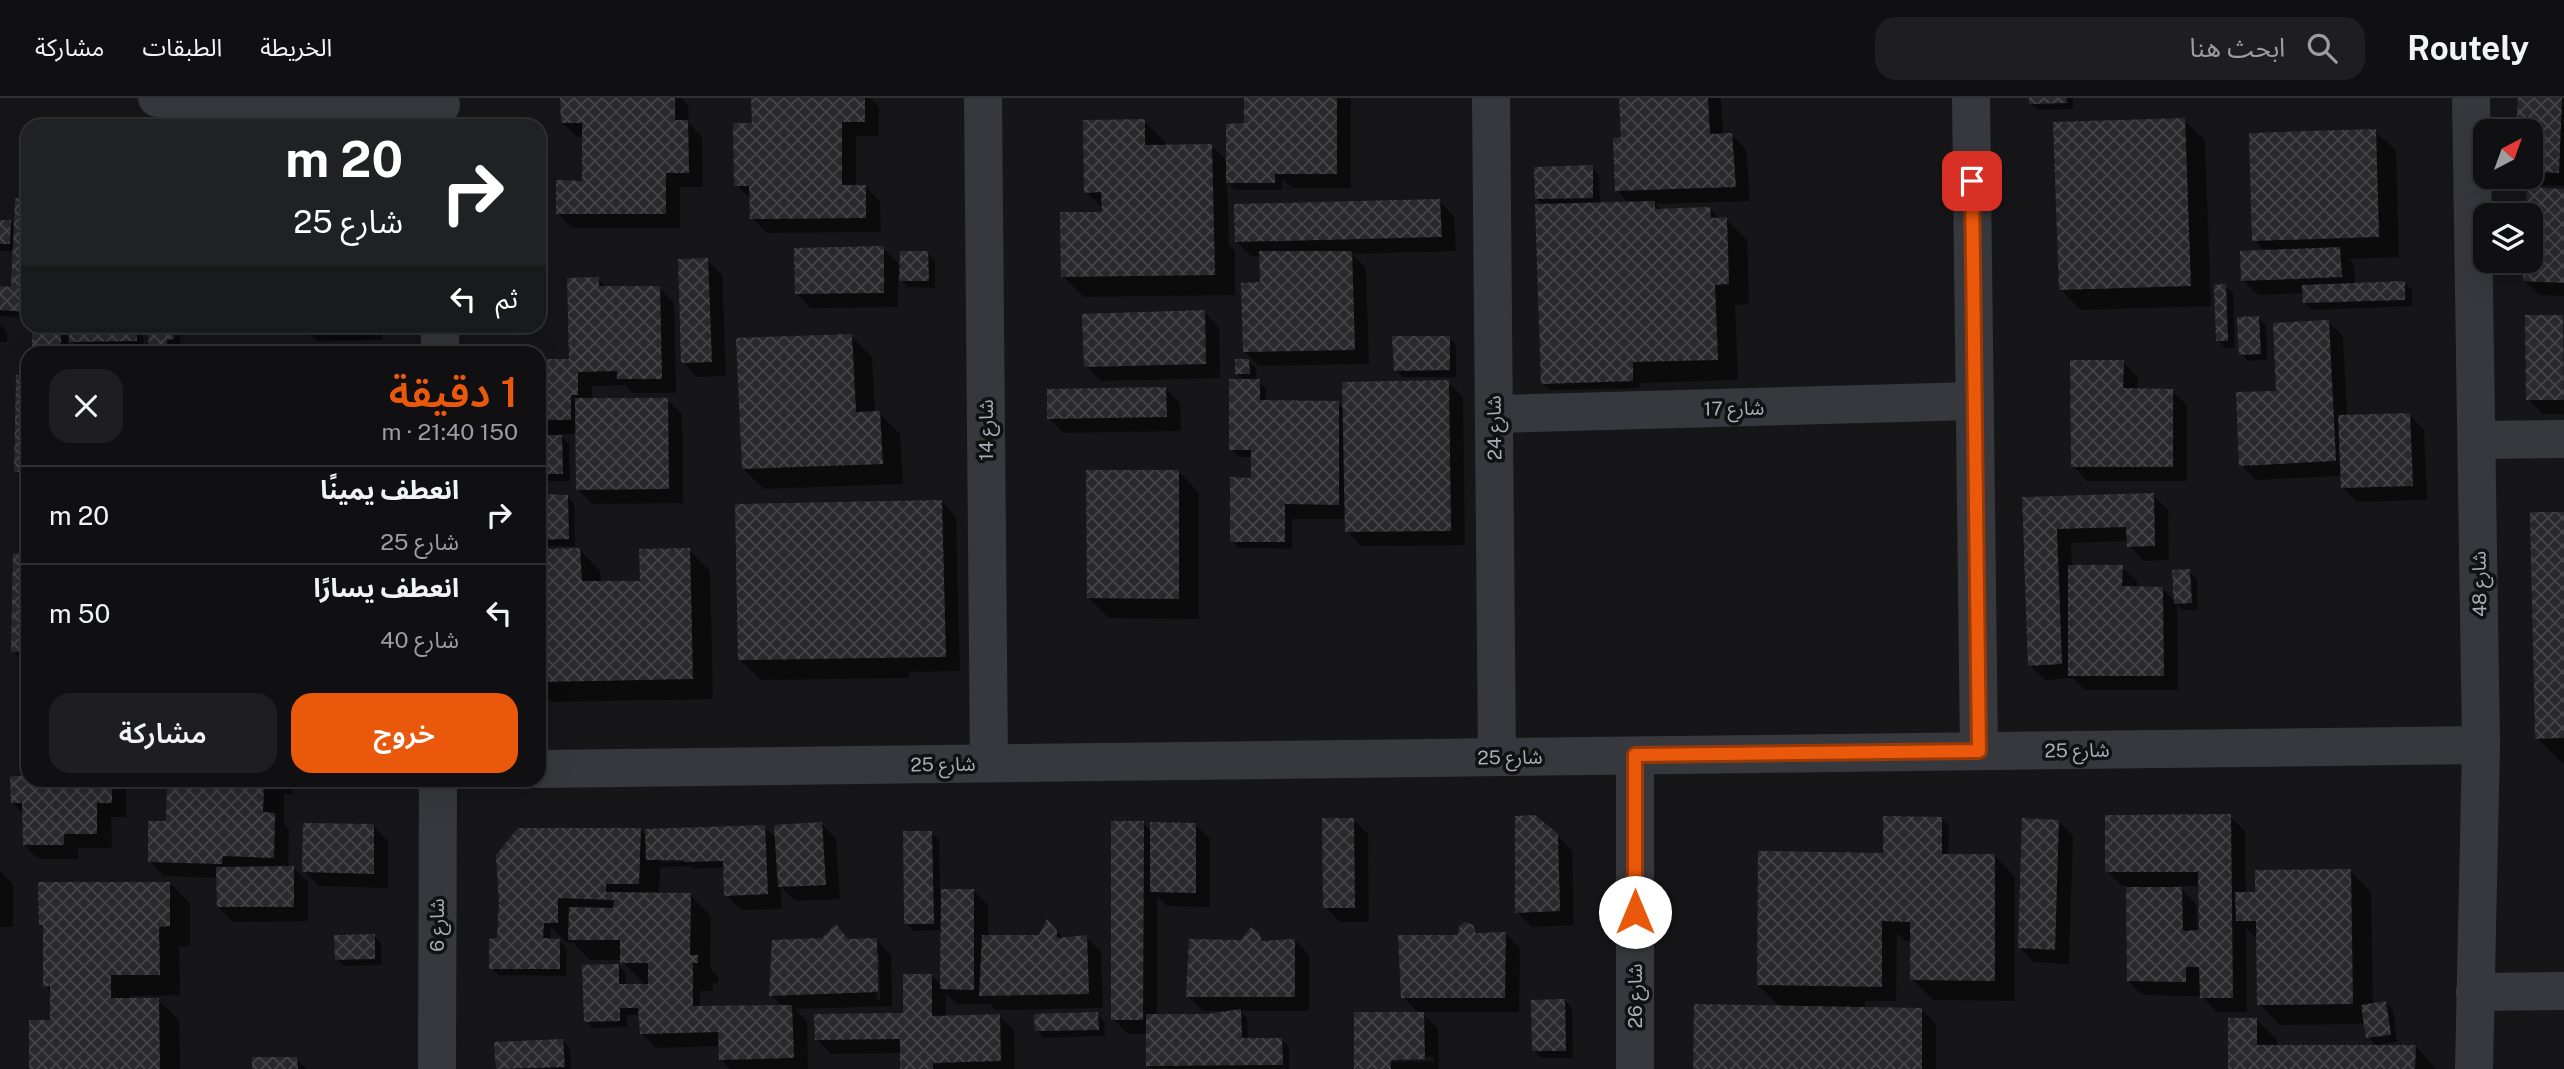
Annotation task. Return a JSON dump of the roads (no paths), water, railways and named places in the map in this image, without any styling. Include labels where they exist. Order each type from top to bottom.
[{"type":"street","points":[[157,98],[441,110]]},
{"type":"street","name":"شارع 14","points":[[983,98],[989,763]]},
{"type":"street","name":"شارع 24","points":[[1491,98],[1497,757]]},
{"type":"street","points":[[1971,98],[1979,751]]},
{"type":"street","name":"شارع 48","points":[[2471,98],[2481,745],[2474,1069]]},
{"type":"street","name":"شارع 17","points":[[1494,414],[1975,401]]},
{"type":"street","points":[[2477,440],[2564,439]]},
{"type":"street","name":"شارع 25","points":[[546,769],[2481,745]]},
{"type":"street","name":"شارع 26","points":[[1635,755],[1635,1069]]},
{"type":"street","name":"شارع 6","points":[[437,1069],[438,787]]},
{"type":"street","points":[[2475,992],[2564,991]]}]
